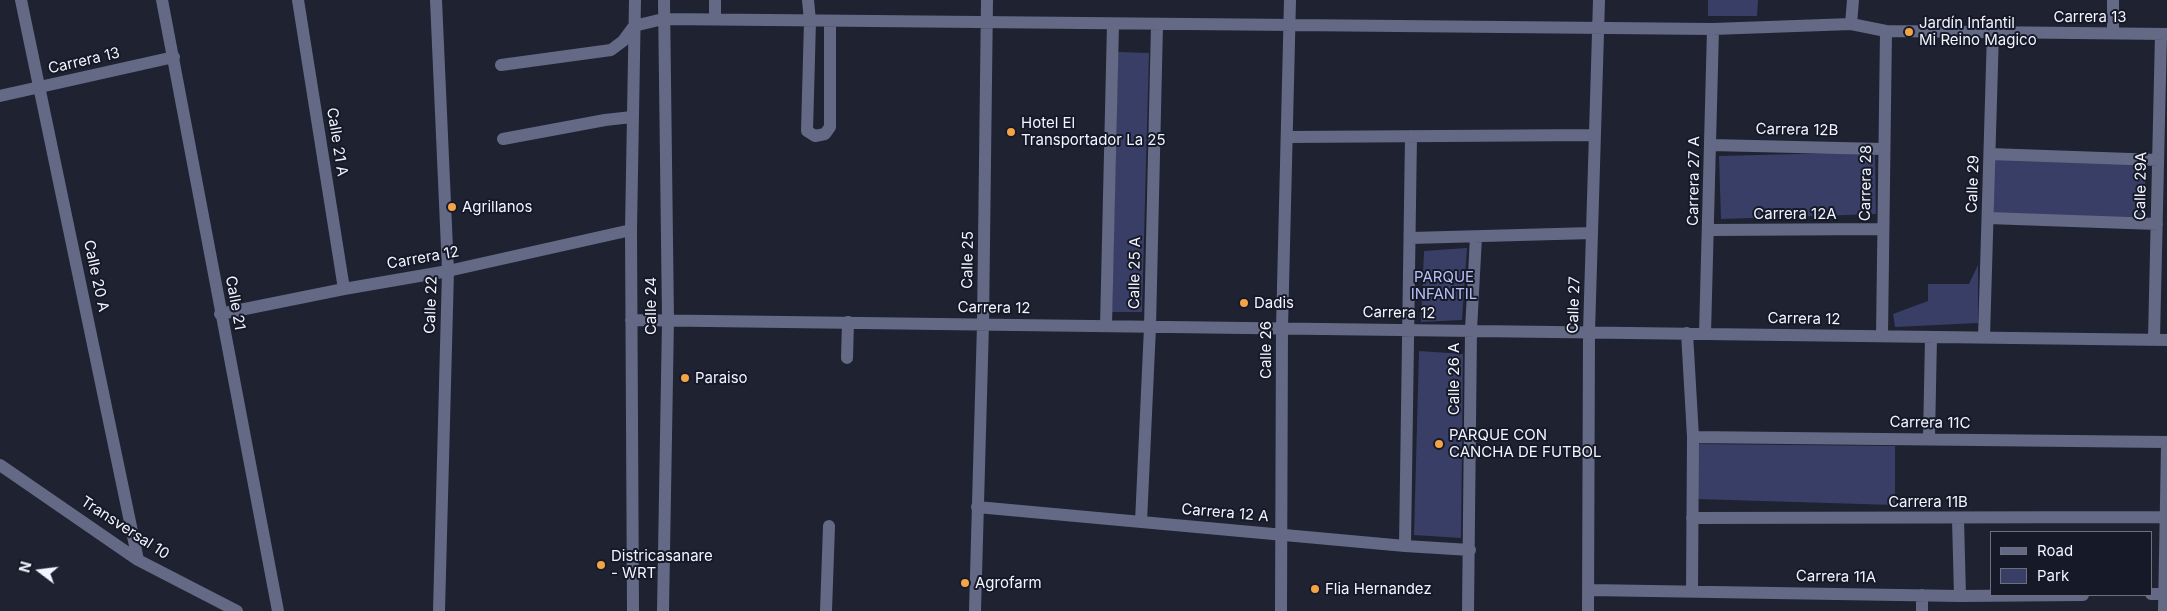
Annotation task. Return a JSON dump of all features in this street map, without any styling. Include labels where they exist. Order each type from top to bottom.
[{"type":"street","name":"Calle 20 A","points":[[21,0],[41,87],[138,560]]},
{"type":"street","name":"Calle 21","points":[[162,0],[220,314],[278,611]]},
{"type":"street","name":"Calle 21 A","points":[[298,0],[344,288]]},
{"type":"street","name":"Calle 22","points":[[436,0],[448,270],[438,611]]},
{"type":"street","name":"Calle 24","points":[[632,611],[631,230],[635,0]]},
{"type":"street","name":"Calle 24","points":[[663,611],[668,320],[664,0]]},
{"type":"street","points":[[715,0],[715,19]]},
{"type":"street","points":[[808,0],[810,21],[807,130],[815,136],[825,134],[830,127],[830,21]]},
{"type":"street","name":"Calle 25","points":[[975,611],[983,324],[987,0]]},
{"type":"street","name":"Calle 26","points":[[1281,611],[1282,328],[1290,0]]},
{"type":"street","name":"Calle 27","points":[[1588,611],[1589,332],[1599,0]]},
{"type":"street","points":[[1851,24],[1853,0]]},
{"type":"street","points":[[2113,0],[2113,34]]},
{"type":"street","name":"Carrera 13","points":[[634,26],[663,19],[1713,29],[1851,24],[1886,31],[2164,34]]},
{"type":"street","name":"Calle 25 A","points":[[1106,326],[1113,24]]},
{"type":"street","name":"Calle 25 A","points":[[1142,522],[1150,326],[1157,25]]},
{"type":"street","points":[[501,65],[611,50],[623,41],[634,26]]},
{"type":"street","name":"Carrera 27 A","points":[[1705,334],[1713,29]]},
{"type":"street","name":"Carrera 28","points":[[1882,336],[1886,31]]},
{"type":"street","name":"Calle 29","points":[[1984,337],[1994,32]]},
{"type":"street","name":"Calle 29A","points":[[2154,340],[2158,160],[2164,34]]},
{"type":"street","name":"Carrera 13","points":[[0,96],[174,57]]},
{"type":"street","points":[[503,139],[604,120],[632,117]]},
{"type":"street","points":[[1288,136],[1595,135]]},
{"type":"street","points":[[1405,546],[1411,136]]},
{"type":"street","name":"Carrera 12B","points":[[1710,145],[1883,149]]},
{"type":"street","points":[[1990,154],[2158,160]]},
{"type":"street","points":[[1988,218],[2157,224]]},
{"type":"street","name":"Carrera 12A","points":[[1709,230],[1882,229]]},
{"type":"street","name":"Carrera 12","points":[[220,314],[344,288],[448,270],[631,230]]},
{"type":"street","points":[[1410,238],[1592,233]]},
{"type":"street","name":"Calle 26 A","points":[[1468,611],[1471,330],[1476,237]]},
{"type":"street","name":"Carrera 12","points":[[631,320],[2167,340]]},
{"type":"street","points":[[847,358],[848,322]]},
{"type":"street","points":[[1687,333],[1693,437],[1692,591]]},
{"type":"street","points":[[1929,439],[1931,337]]},
{"type":"street","name":"Carrera 11C","points":[[1693,437],[2167,442]]},
{"type":"street","points":[[2164,611],[2164,517],[2167,446]]},
{"type":"street","name":"Transversal 10","points":[[0,465],[138,560],[237,611]]},
{"type":"street","name":"Carrera 12 A","points":[[977,507],[1405,546],[1470,550]]},
{"type":"street","name":"Carrera 11B","points":[[1692,518],[1958,519],[2164,517]]},
{"type":"street","points":[[1958,519],[1960,596]]},
{"type":"street","points":[[826,611],[829,526]]},
{"type":"street","name":"Carrera 11A","points":[[1589,590],[1990,596]]},
{"type":"street","points":[[2152,594],[2164,594]]},
{"type":"street","points":[[1922,595],[1922,611]]},
{"type":"green space","points":[[1708,0],[1758,0],[1757,16],[1708,16]]},
{"type":"green space","points":[[1118,52],[1149,53],[1142,312],[1112,312]]},
{"type":"green space","points":[[1875,152],[1876,214],[1721,219],[1719,156]]},
{"type":"green space","points":[[1992,158],[2146,161],[2144,220],[1992,215]]},
{"type":"green space","name":"PARQUE INFANTIL","points":[[1467,248],[1462,320],[1421,322],[1424,251]]},
{"type":"green space","points":[[1978,265],[1978,323],[1895,327],[1893,314],[1928,301],[1928,284],[1969,284]]},
{"type":"green space","name":"PARQUE CON CANCHA DE FUTBOL","points":[[1419,351],[1463,354],[1461,538],[1414,535]]},
{"type":"green space","points":[[1695,444],[1895,446],[1895,505],[1696,499]]},
{"type":"place","name":"Jardín Infantil Mi Reino Magico","points":[[1909,32]]},
{"type":"place","name":"Hotel El Transportador La 25","points":[[1011,132]]},
{"type":"place","name":"Agrillanos","points":[[452,207]]},
{"type":"place","name":"Dadis","points":[[1244,303]]},
{"type":"place","name":"Paraiso","points":[[685,378]]},
{"type":"place","name":"PARQUE CON CANCHA DE FUTBOL","points":[[1439,444]]},
{"type":"place","name":"Districasanare - WRT","points":[[601,565]]},
{"type":"place","name":"Agrofarm","points":[[965,583]]},
{"type":"place","name":"Flia Hernandez","points":[[1315,589]]}]
